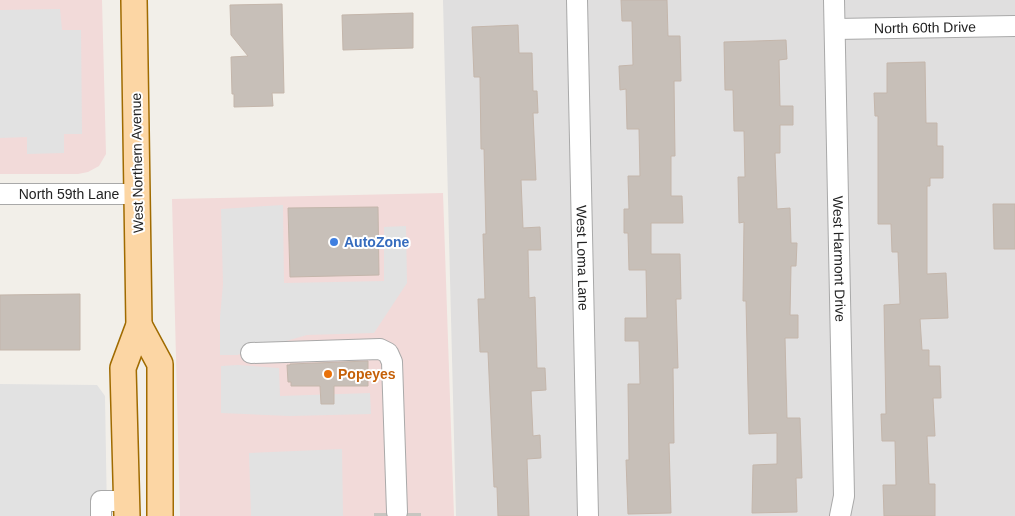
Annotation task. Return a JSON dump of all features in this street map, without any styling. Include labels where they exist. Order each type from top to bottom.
[{"type":"main road","name":"West Northern Avenue","points":[[126,509],[123,368],[139,325],[134,0]]},
{"type":"main road","name":"West Northern Avenue","points":[[139,325],[160,364],[160,516]]},
{"type":"street","name":"West Loma Lane","points":[[577,0],[588,516]]},
{"type":"street","name":"West Harmont Drive","points":[[834,0],[844,496],[840,516]]},
{"type":"street","name":"North 60th Drive","points":[[835,29],[1015,26]]},
{"type":"street","name":"North 59th Lane","points":[[0,194],[137,194]]},
{"type":"street","points":[[251,353],[380,350],[388,353],[392,362],[396,432],[397,513],[396,432]]},
{"type":"street","points":[[101,516],[101,501],[126,509]]},
{"type":"shaded area","points":[[0,0],[102,0],[106,154],[99,166],[88,172],[78,174],[0,174]]},
{"type":"shaded area","points":[[443,0],[1015,0],[1015,516],[456,516]]},
{"type":"shaded area","points":[[60,9],[62,30],[81,30],[82,134],[64,134],[64,153],[27,154],[27,137],[0,138],[0,10]]},
{"type":"shaded area","points":[[443,193],[454,516],[180,516],[172,199]]},
{"type":"shaded area","points":[[283,205],[284,283],[384,281],[384,227],[406,226],[407,283],[374,333],[307,335],[237,355],[220,355],[220,317],[223,284],[221,209]]},
{"type":"shaded area","points":[[238,365],[279,368],[280,396],[370,393],[371,414],[290,416],[221,413],[221,366]]},
{"type":"shaded area","points":[[0,384],[97,385],[105,396],[107,516],[0,516]]},
{"type":"shaded area","points":[[342,449],[343,516],[251,516],[249,453]]},
{"type":"building","points":[[621,0],[667,0],[668,36],[680,36],[681,81],[674,81],[675,156],[671,156],[671,196],[682,196],[683,223],[651,223],[651,254],[680,254],[681,299],[676,299],[678,368],[673,368],[674,443],[669,443],[671,513],[628,514],[626,460],[629,460],[628,384],[640,384],[639,341],[625,341],[625,318],[647,318],[646,270],[629,270],[628,233],[624,233],[624,209],[629,209],[628,176],[640,176],[639,129],[627,129],[626,89],[620,90],[619,66],[633,65],[632,21],[622,21]]},
{"type":"building","points":[[282,4],[284,93],[272,93],[273,106],[234,107],[231,57],[248,56],[231,35],[230,5]]},
{"type":"building","points":[[413,13],[413,48],[343,50],[342,15]]},
{"type":"building","points":[[518,25],[519,53],[532,53],[533,91],[537,91],[538,113],[533,113],[536,180],[521,180],[523,228],[540,227],[541,250],[528,250],[529,298],[535,297],[537,368],[545,368],[546,390],[531,391],[533,436],[540,435],[541,458],[527,459],[529,516],[498,516],[497,487],[494,487],[488,352],[480,352],[478,299],[485,299],[483,234],[486,234],[484,149],[481,149],[480,77],[474,77],[472,27]]},
{"type":"building","points":[[786,40],[787,59],[779,60],[780,106],[793,106],[793,125],[780,125],[780,153],[775,153],[777,209],[790,208],[791,243],[797,243],[796,266],[791,266],[790,315],[798,315],[798,338],[785,338],[787,418],[800,418],[802,478],[796,478],[797,512],[752,513],[753,465],[777,464],[777,433],[749,434],[746,301],[743,301],[744,222],[739,223],[738,177],[745,177],[744,131],[734,131],[733,90],[725,90],[724,42]]},
{"type":"building","points":[[925,62],[926,123],[937,123],[937,146],[943,146],[943,178],[930,178],[930,186],[927,186],[927,274],[946,273],[948,318],[920,319],[922,350],[929,350],[929,366],[940,366],[941,398],[933,398],[935,436],[927,436],[929,484],[935,484],[935,516],[884,516],[883,485],[896,485],[895,441],[882,441],[881,414],[886,414],[884,305],[900,304],[898,252],[892,252],[891,224],[878,224],[878,116],[875,116],[874,93],[887,93],[887,63]]},
{"type":"building","points":[[993,204],[1015,204],[1015,249],[994,249]]},
{"type":"building","name":"AutoZone","points":[[378,207],[379,275],[290,277],[288,208]]},
{"type":"building","points":[[80,294],[80,350],[0,350],[0,295]]},
{"type":"building","name":"Popeyes","points":[[368,361],[368,386],[334,386],[334,404],[321,404],[320,386],[291,386],[291,382],[288,382],[287,365],[290,364]]},
{"type":"place","name":"AutoZone","points":[[334,242]]},
{"type":"place","name":"Popeyes","points":[[328,374]]}]
